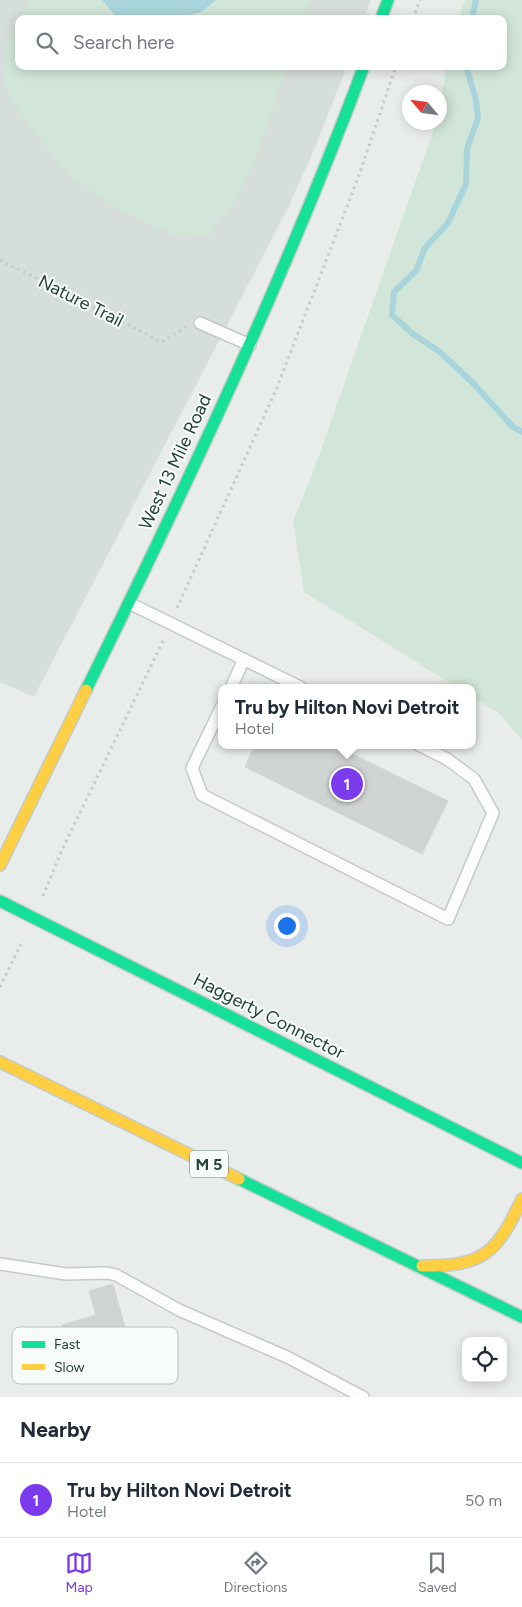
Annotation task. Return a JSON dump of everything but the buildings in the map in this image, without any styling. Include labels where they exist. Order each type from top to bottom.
[{"type":"main road","points":[[382,15],[388,0]]},
{"type":"main road","name":"West 13 Mile Road","points":[[0,865],[196,463],[250,345],[320,186],[363,70]]},
{"type":"main road","name":"Haggerty Connector","points":[[0,901],[522,1163]]},
{"type":"main road","name":"M 5","points":[[0,1062],[522,1317]]},
{"type":"main road","points":[[418,1266],[462,1265],[480,1258],[501,1238],[522,1199]]},
{"type":"lane","points":[[200,323],[250,345]]},
{"type":"lane","points":[[128,602],[294,684]]},
{"type":"lane","points":[[233,684],[244,659]]},
{"type":"lane","points":[[218,714],[192,768],[202,795],[448,919],[493,813],[474,779],[448,759],[427,749]]},
{"type":"lane","points":[[0,1264],[66,1274],[107,1273],[116,1275],[179,1310],[287,1357],[363,1397]]},
{"type":"path","points":[[414,15],[420,0]]},
{"type":"path","points":[[0,986],[34,917],[61,852],[171,623],[276,390],[358,178],[395,70]]},
{"type":"path","name":"Nature Trail","points":[[0,260],[162,342],[190,325],[200,323]]},
{"type":"shaded area","points":[[0,0],[371,0],[365,15],[15,15],[15,70],[345,70],[317,143],[289,206],[34,697],[0,682]]},
{"type":"green space","points":[[30,0],[102,0],[115,15],[22,15]]},
{"type":"green space","points":[[216,0],[310,0],[304,15],[189,15],[201,12]]},
{"type":"green space","points":[[465,0],[522,0],[522,740],[500,714],[476,699],[476,684],[452,684],[304,592],[293,521],[311,478],[434,130],[447,130],[447,85],[444,85],[446,70],[507,70],[507,15],[459,15]]},
{"type":"green space","points":[[15,28],[15,70],[286,70],[254,161],[232,206],[207,236],[172,234],[121,210],[68,174],[24,118],[4,84],[7,43]]},
{"type":"water","points":[[102,0],[216,0],[201,12],[189,15],[115,15]]},
{"type":"waterway","points":[[473,15],[476,0]]},
{"type":"waterway","points":[[467,70],[476,100],[478,118],[467,149],[466,184],[448,223],[425,248],[416,271],[394,292],[392,315],[413,334],[440,352],[474,384],[513,427],[522,432]]},
{"type":"traffic: fast","points":[[382,15],[388,0]]},
{"type":"traffic: fast","points":[[86,690],[161,536],[268,303],[362,70]]},
{"type":"traffic: fast","points":[[0,901],[522,1163]]},
{"type":"traffic: fast","points":[[239,1179],[522,1317]]},
{"type":"traffic: slow","points":[[0,865],[86,690]]},
{"type":"traffic: slow","points":[[0,1062],[239,1179]]},
{"type":"traffic: slow","points":[[422,1266],[460,1263],[486,1253],[504,1233],[522,1199]]},
{"type":"place","name":"Tru by Hilton Novi Detroit","points":[[347,784]]}]
